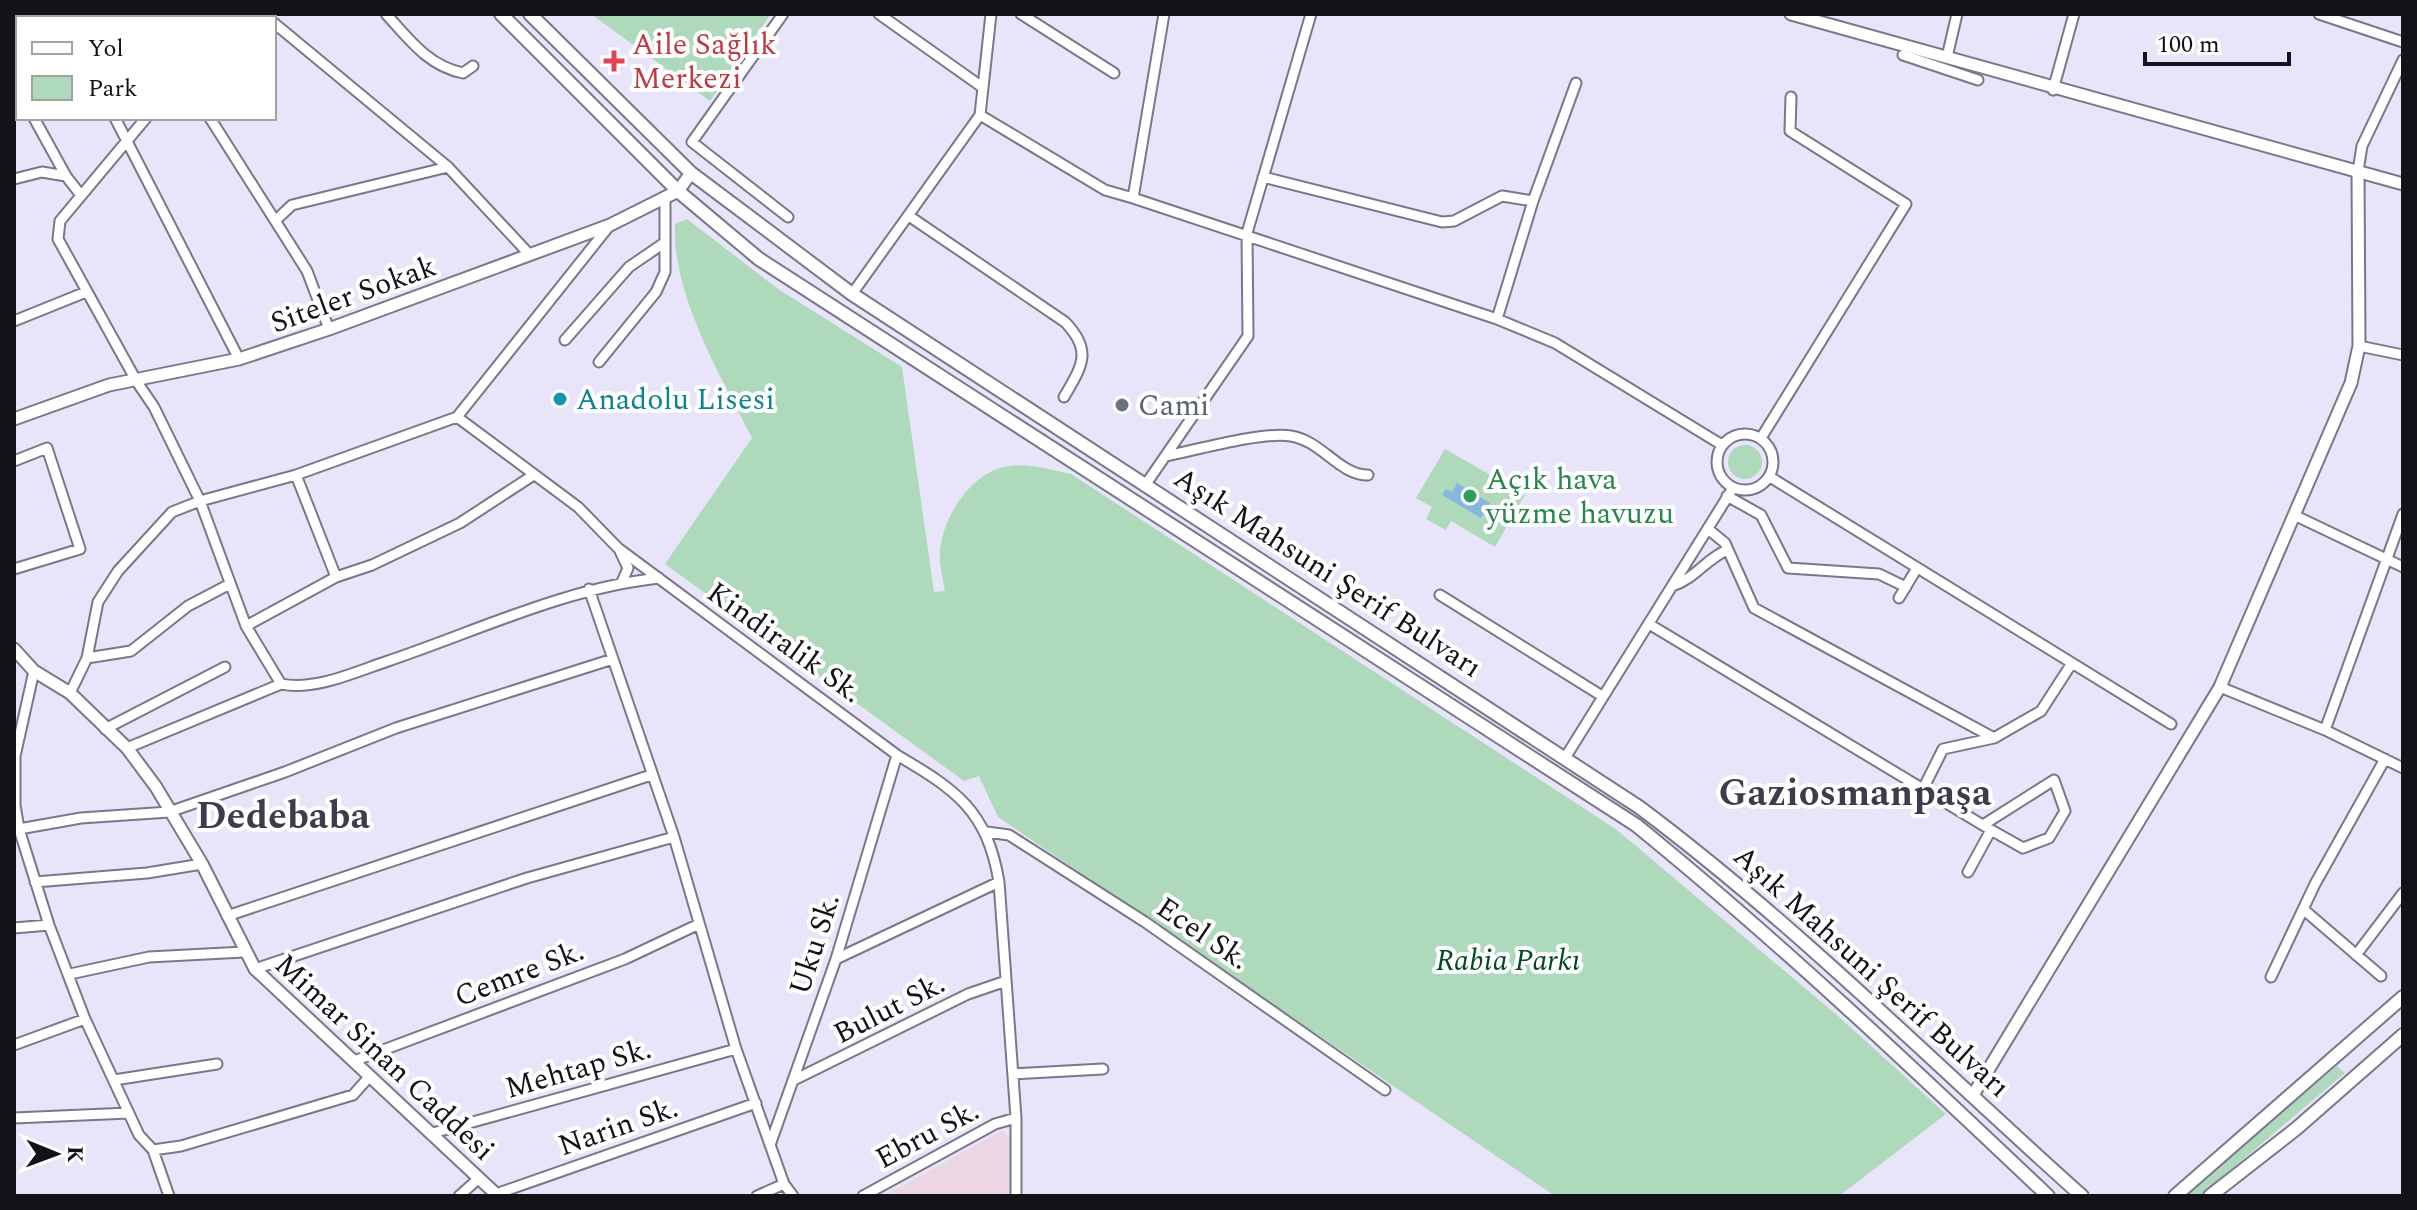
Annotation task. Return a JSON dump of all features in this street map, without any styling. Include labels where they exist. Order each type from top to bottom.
[{"type":"main road","name":"Aşık Mahsuni Şerif Bulvarı","points":[[501,14],[678,191],[759,259],[1636,825],[1720,893],[1870,1027],[2048,1196]]},
{"type":"main road","name":"Aşık Mahsuni Şerif Bulvarı","points":[[530,14],[691,173],[852,294],[1565,758],[1694,848],[1973,1095],[2082,1196]]},
{"type":"main road","points":[[2175,1196],[2403,997]]},
{"type":"main road","points":[[2210,1196],[2297,1128],[2403,1035]]},
{"type":"street","points":[[386,14],[438,65],[463,73],[473,66]]},
{"type":"street","points":[[783,14],[692,142],[788,217]]},
{"type":"street","points":[[879,14],[982,87]]},
{"type":"street","points":[[852,294],[980,115],[991,14]]},
{"type":"street","points":[[1021,14],[1114,73]]},
{"type":"street","points":[[1133,198],[1164,14]]},
{"type":"street","points":[[1146,484],[1248,336],[1247,233],[1311,14]]},
{"type":"street","points":[[1791,14],[2053,90],[2403,184]]},
{"type":"street","points":[[1839,27],[1840,14]]},
{"type":"street","points":[[1947,57],[1957,14]]},
{"type":"street","points":[[2053,90],[2074,14]]},
{"type":"street","points":[[2319,14],[2403,42]]},
{"type":"street","points":[[276,25],[448,167],[530,255]]},
{"type":"street","points":[[1903,55],[1978,80]]},
{"type":"street","points":[[1973,1095],[2220,687],[2296,516],[2351,383],[2359,346],[2358,171],[2362,146],[2403,60]]},
{"type":"street","points":[[1497,319],[1533,201],[1576,83]]},
{"type":"street","points":[[1761,438],[1906,204],[1790,131],[1791,97]]},
{"type":"street","points":[[980,115],[1105,190],[1247,233],[1497,319],[1555,343],[1722,445]]},
{"type":"street","points":[[35,120],[66,176],[80,194]]},
{"type":"street","points":[[116,120],[239,359]]},
{"type":"street","points":[[144,120],[60,221],[58,239],[154,407],[200,501],[228,585],[246,626],[281,684]]},
{"type":"street","points":[[211,120],[307,271],[329,329]]},
{"type":"street","points":[[276,220],[292,205],[448,167]]},
{"type":"street","points":[[14,179],[42,172],[66,176]]},
{"type":"street","name":"Siteler Sokak","points":[[14,419],[109,385],[137,382],[239,359],[329,329],[610,225],[665,200],[678,191],[691,173]]},
{"type":"street","points":[[1263,177],[1442,222],[1454,221],[1502,196],[1533,201]]},
{"type":"street","points":[[599,362],[656,292],[665,272],[665,200]]},
{"type":"street","points":[[909,216],[1065,322],[1077,335],[1083,349],[1080,369],[1064,397]]},
{"type":"street","points":[[70,693],[87,658],[98,602],[118,571],[172,512],[200,501],[296,475],[457,417],[610,225]]},
{"type":"street","points":[[565,340],[629,267],[664,243]]},
{"type":"street","points":[[14,321],[86,292]]},
{"type":"street","points":[[2359,346],[2403,355]]},
{"type":"street","name":"Kindiralik Sk.","points":[[457,417],[532,476],[578,507],[618,548],[897,755],[939,780],[969,808],[987,832],[999,882],[1016,1118],[1016,1196]]},
{"type":"street","points":[[1730,492],[1753,490],[1770,477],[1773,454],[1761,438],[1741,434],[1722,445],[1717,467],[1730,492],[1761,515],[1788,568],[1879,574],[1906,587]]},
{"type":"street","points":[[1166,456],[1290,435],[1317,445],[1355,475],[1368,475]]},
{"type":"street","points":[[14,461],[47,448],[80,549],[14,569]]},
{"type":"street","points":[[296,475],[336,577]]},
{"type":"street","points":[[246,626],[336,577],[372,565],[460,523],[532,476]]},
{"type":"street","points":[[1770,477],[2171,724]]},
{"type":"street","points":[[1565,758],[1730,492]]},
{"type":"street","points":[[2325,730],[2403,514]]},
{"type":"street","points":[[2296,516],[2403,567]]},
{"type":"street","points":[[1708,529],[1716,534],[1727,550],[1754,608],[1994,738]]},
{"type":"street","points":[[618,548],[628,568],[622,582]]},
{"type":"street","points":[[1672,586],[1691,577],[1710,557],[1727,550]]},
{"type":"street","points":[[1899,598],[1917,568]]},
{"type":"street","points":[[127,748],[281,684],[296,687],[346,675],[589,589],[659,578]]},
{"type":"street","points":[[87,658],[131,651],[188,606],[228,585]]},
{"type":"street","points":[[589,589],[674,837],[736,1049],[784,1184],[793,1196]]},
{"type":"street","points":[[1440,595],[1602,696]]},
{"type":"street","points":[[1649,624],[1987,828],[2023,848],[2049,838],[2065,811],[2054,780],[1987,828],[1968,872]]},
{"type":"street","name":"Mimar Sinan Caddesi","points":[[14,649],[34,671],[70,693],[127,748],[202,864],[255,969],[497,1195]]},
{"type":"street","points":[[19,829],[81,818],[169,812],[256,783],[396,728],[613,659]]},
{"type":"street","points":[[1923,789],[1943,749],[1994,738],[2041,711],[2072,663]]},
{"type":"street","points":[[105,729],[225,667]]},
{"type":"street","points":[[34,671],[20,703],[14,805],[19,829],[49,925],[85,1019],[139,1135],[153,1150],[169,1196]]},
{"type":"street","points":[[2220,687],[2325,730],[2403,768]]},
{"type":"street","name":"Uku Sk.","points":[[770,1145],[836,959],[897,755]]},
{"type":"street","points":[[2271,977],[2303,909],[2385,759]]},
{"type":"street","points":[[227,916],[651,775]]},
{"type":"street","name":"Ecel Sk.","points":[[987,832],[1009,835],[1136,916],[1385,1090]]},
{"type":"street","points":[[255,969],[541,874],[674,837]]},
{"type":"street","points":[[35,882],[147,873],[202,864]]},
{"type":"street","points":[[836,959],[999,882]]},
{"type":"street","points":[[2356,955],[2403,893]]},
{"type":"street","points":[[2303,909],[2381,976]]},
{"type":"street","name":"Cemre Sk.","points":[[354,1061],[625,959],[699,924]]},
{"type":"street","points":[[14,928],[49,925]]},
{"type":"street","points":[[70,974],[161,956],[244,952]]},
{"type":"street","name":"Bulut Sk.","points":[[794,1080],[968,994],[1006,981]]},
{"type":"street","points":[[14,1045],[85,1019]]},
{"type":"street","name":"Mehtap Sk.","points":[[433,1133],[736,1049]]},
{"type":"street","points":[[114,1080],[217,1064]]},
{"type":"street","points":[[1013,1074],[1103,1069]]},
{"type":"street","points":[[153,1150],[181,1146],[353,1095],[370,1076]]},
{"type":"street","name":"Narin Sk.","points":[[497,1195],[756,1103]]},
{"type":"street","points":[[14,1118],[129,1113]]},
{"type":"street","name":"Ebru Sk.","points":[[863,1196],[995,1124],[1016,1118]]},
{"type":"street","points":[[459,1196],[478,1179]]},
{"type":"street","points":[[757,1196],[784,1184]]},
{"type":"shaded area","points":[[1001,1131],[1011,1138],[1010,1196],[884,1196]]},
{"type":"green space","points":[[591,14],[771,14],[710,101]]},
{"type":"green space","name":"Rabia Parkı","points":[[687,219],[778,289],[902,367],[934,592],[945,591],[940,558],[946,525],[961,498],[983,476],[996,469],[1017,465],[1071,474],[1617,830],[1838,1016],[1946,1114],[1839,1196],[1555,1196],[998,817],[979,776],[964,781],[665,564],[752,438],[713,362],[681,279],[675,224]]},
{"type":"green space","points":[[1745,445],[1757,450],[1762,462],[1757,474],[1745,479],[1733,474],[1728,462],[1733,450]]},
{"type":"green space","name":"Açık hava yüzme havuzu","points":[[1445,449],[1525,495],[1495,547],[1451,521],[1446,530],[1426,519],[1432,507],[1416,498]]},
{"type":"green space","points":[[2337,1066],[2345,1073],[2200,1196],[2183,1196]]},
{"type":"water","name":"Açık hava yüzme havuzu","points":[[1457,483],[1490,503],[1481,518],[1442,495],[1446,489],[1452,492]]},
{"type":"place","name":"Aile Sağlık Merkezi","points":[[614,61]]},
{"type":"place","name":"Anadolu Lisesi","points":[[560,399]]},
{"type":"place","name":"Cami","points":[[1122,405]]},
{"type":"place","name":"Açık hava yüzme havuzu","points":[[1470,496]]},
{"type":"district","name":"Gaziosmanpaşa","points":[[1855,792]]},
{"type":"district","name":"Dedebaba","points":[[283,815]]}]
